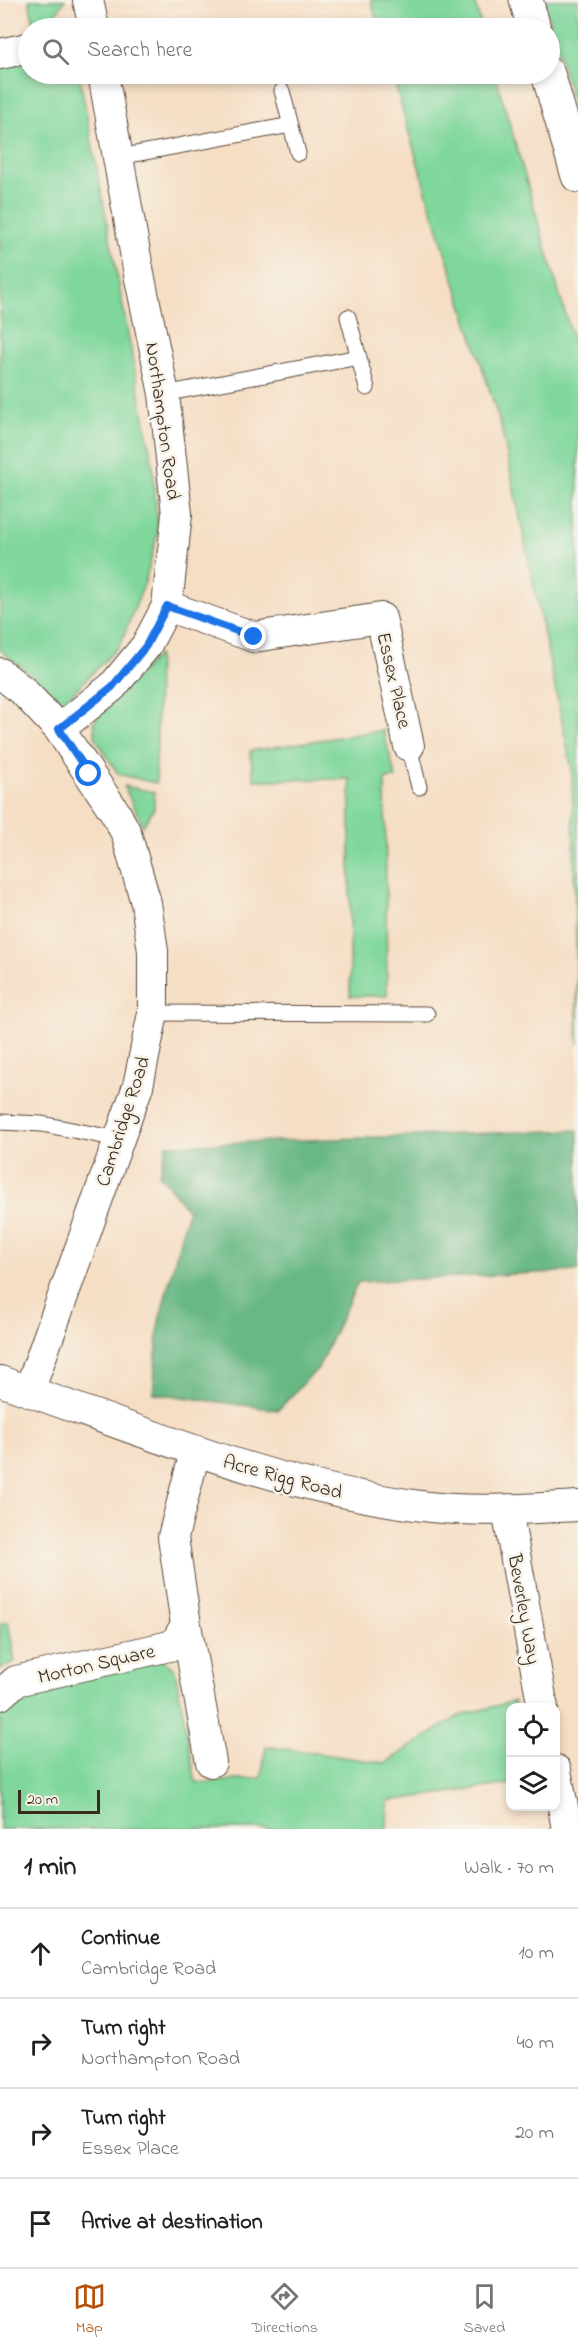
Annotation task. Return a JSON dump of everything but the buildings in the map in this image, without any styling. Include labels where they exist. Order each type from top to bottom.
[{"type":"street","points":[[88,0],[92,18]]},
{"type":"street","points":[[526,0],[531,18]]},
{"type":"street","points":[[0,54],[18,50]]},
{"type":"street","name":"Northampton Road","points":[[59,729],[112,687],[146,646],[167,606],[177,514],[164,394],[139,274],[105,84]]},
{"type":"street","points":[[551,84],[578,176]]},
{"type":"street","name":"Essex Place","points":[[167,606],[254,637],[381,618],[410,746]]},
{"type":"street","name":"Cambridge Road","points":[[0,673],[23,691],[59,729],[115,812],[126,833],[147,913],[153,951],[153,1013],[138,1086],[29,1391]]},
{"type":"street","name":"Acre Rigg Road","points":[[0,1381],[195,1452],[304,1485],[416,1506],[507,1510],[578,1506]]},
{"type":"street","points":[[195,1452],[173,1537],[186,1625],[211,1762]]},
{"type":"street","name":"Beverley Way","points":[[507,1510],[542,1703]]},
{"type":"street","name":"Morton Square","points":[[0,1695],[16,1681],[174,1645],[186,1625]]},
{"type":"street","points":[[560,1795],[567,1829]]},
{"type":"lane","points":[[282,91],[298,153]]},
{"type":"lane","points":[[119,157],[291,125]]},
{"type":"lane","points":[[348,317],[367,388]]},
{"type":"lane","points":[[164,394],[359,357]]},
{"type":"lane","points":[[410,746],[419,787]]},
{"type":"lane","points":[[153,1013],[427,1014]]},
{"type":"lane","points":[[0,1122],[42,1124],[118,1139]]},
{"type":"green space","points":[[29,0],[65,0],[53,18],[33,18]]},
{"type":"green space","points":[[371,0],[474,0],[479,18],[376,18]]},
{"type":"green space","points":[[544,0],[578,0],[578,123],[560,58],[560,18],[549,18]]},
{"type":"green space","points":[[18,64],[18,84],[81,84],[153,466],[158,532],[145,582],[120,645],[64,702],[0,650],[0,67]]},
{"type":"green space","points":[[395,84],[498,84],[578,357],[578,1044],[572,770],[501,426],[428,198]]},
{"type":"green space","points":[[158,655],[156,783],[118,774],[95,737],[94,721]]},
{"type":"green space","points":[[383,730],[396,778],[385,779],[387,996],[350,996],[350,779],[254,780],[250,751]]},
{"type":"green space","points":[[124,786],[154,792],[154,808],[143,826]]},
{"type":"green space","points":[[578,1130],[578,1271],[358,1282],[318,1368],[278,1410],[153,1393],[159,1321],[188,1210],[159,1174],[167,1145]]},
{"type":"green space","points":[[8,1622],[15,1662],[0,1669],[0,1624]]},
{"type":"green space","points":[[160,1657],[175,1670],[196,1783],[261,1778],[266,1746],[385,1763],[459,1716],[506,1703],[506,1785],[388,1801],[387,1829],[0,1829],[0,1705],[20,1686]]},
{"type":"route","points":[[89,774],[59,729],[112,687],[146,646],[167,606],[254,637]]}]
